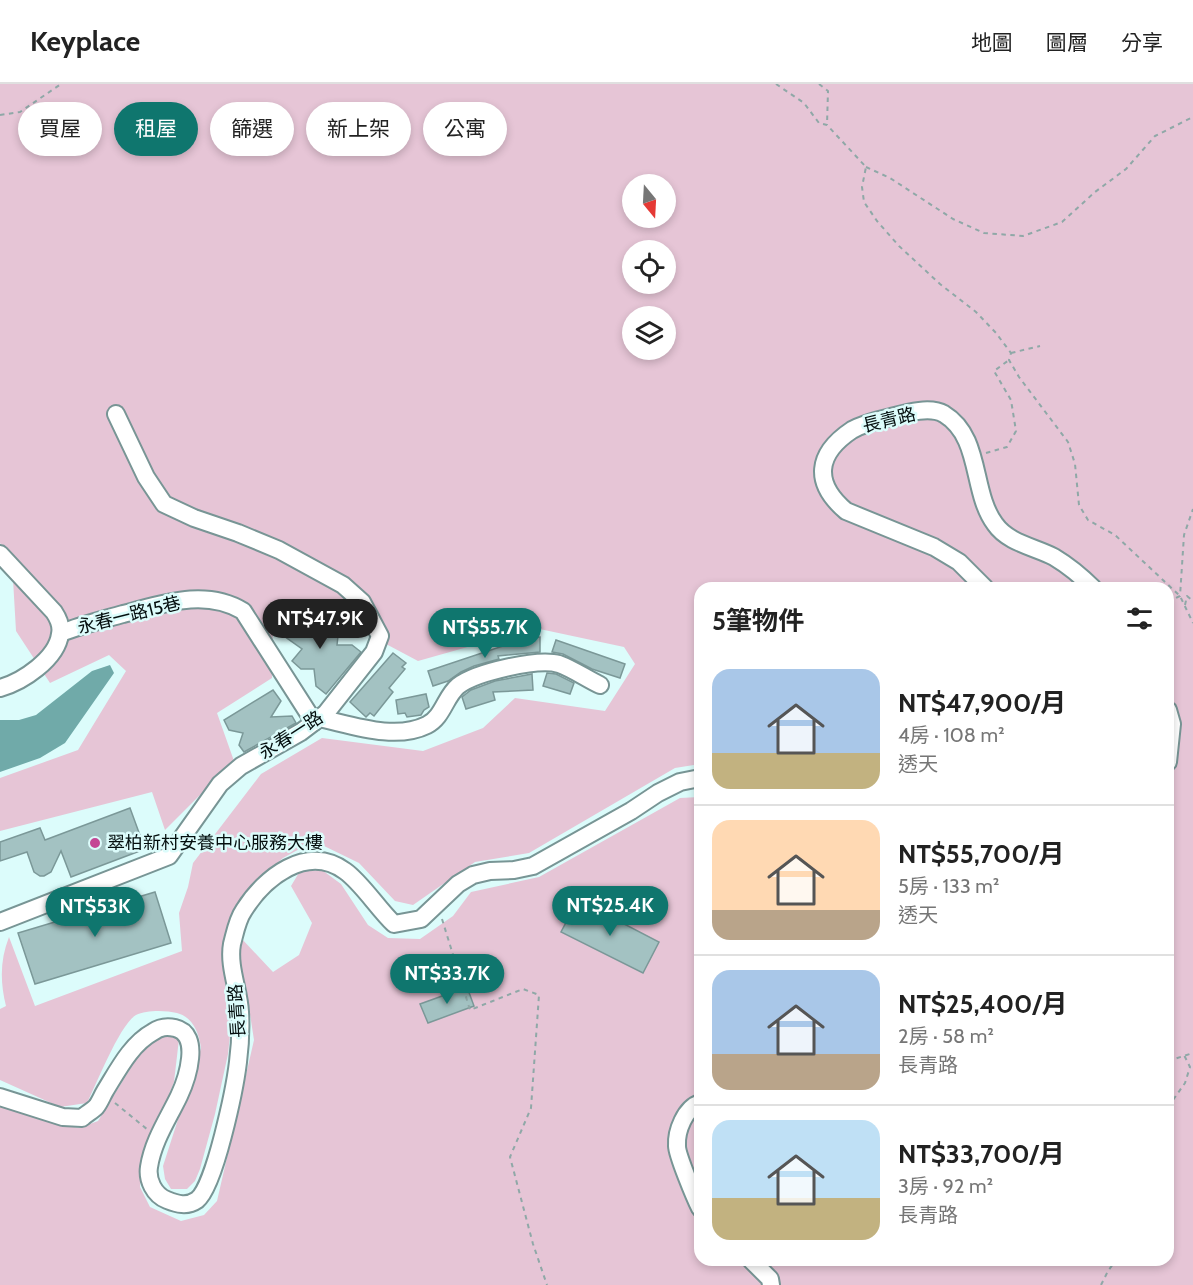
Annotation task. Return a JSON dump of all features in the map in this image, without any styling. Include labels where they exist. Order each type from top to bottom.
[{"type":"street","name":"長青路","points":[[979,582],[959,562],[934,547],[846,511],[829,494],[822,475],[827,454],[835,444],[853,430],[869,423],[906,413],[930,411],[942,413],[956,423],[966,441],[973,458],[986,510],[997,528],[1019,543],[1057,559],[1087,582]]},
{"type":"street","name":"永春一路","points":[[0,922],[169,856],[220,784],[241,766],[301,732],[316,720],[342,693],[374,651],[380,636],[362,602],[343,585],[279,550],[194,518],[164,504],[146,477],[116,414]]},
{"type":"street","points":[[0,554],[54,612],[59,621],[61,633],[51,654],[34,671],[13,685],[0,688]]},
{"type":"street","name":"永春一路15巷","points":[[61,633],[82,625],[176,600],[231,603],[243,610],[316,720]]},
{"type":"street","points":[[316,720],[382,731],[399,731],[426,726],[437,719],[448,697],[458,686],[477,675],[506,667],[558,664],[600,685]]},
{"type":"street","name":"長青路","points":[[0,1097],[63,1117],[82,1118],[97,1106],[123,1061],[150,1033],[161,1027],[180,1029],[187,1036],[190,1064],[181,1094],[158,1137],[149,1167],[149,1178],[154,1190],[162,1198],[184,1205],[196,1200],[211,1177],[228,1114],[238,1061],[240,1011],[232,948],[237,926],[255,896],[277,875],[293,864],[307,860],[333,864],[346,871],[394,924],[421,919],[458,884],[473,875],[533,866],[631,811],[658,793],[680,782],[694,779]]},
{"type":"street","points":[[694,1106],[688,1111],[681,1123],[677,1148],[694,1192]]},
{"type":"street","points":[[757,1266],[770,1279],[771,1285]]},
{"type":"path","points":[[0,115],[20,112],[61,84]]},
{"type":"path","points":[[776,84],[804,103],[819,123],[827,125],[866,167],[890,178],[953,219],[984,233],[1023,236],[1062,222],[1095,192],[1126,169],[1155,136],[1193,117]]},
{"type":"path","points":[[819,84],[828,91],[827,125]]},
{"type":"path","points":[[866,167],[862,187],[864,202],[877,221],[899,246],[940,285],[976,312],[1011,353]]},
{"type":"path","points":[[1011,353],[1040,346]]},
{"type":"path","points":[[973,458],[1007,447],[1016,431],[1011,400],[994,371],[1009,360],[1011,353]]},
{"type":"path","points":[[1009,360],[1019,377],[1068,442],[1075,464],[1079,505],[1088,520],[1115,535],[1165,582]]},
{"type":"path","points":[[1180,596],[1184,535],[1193,509]]},
{"type":"path","points":[[1174,590],[1185,604],[1193,623]]},
{"type":"path","points":[[1174,599],[1180,596]]},
{"type":"path","points":[[1185,604],[1187,596],[1193,601]]},
{"type":"path","points":[[437,904],[470,1010],[523,989],[539,995],[540,1013],[531,1108],[510,1157],[533,1244],[547,1285]]},
{"type":"path","points":[[1174,1059],[1193,1053]]},
{"type":"path","points":[[1174,1099],[1185,1083],[1190,1067],[1184,1055]]},
{"type":"path","points":[[105,1092],[131,1117],[158,1137]]},
{"type":"path","points":[[1101,1285],[1111,1266]]},
{"type":"shaded area","points":[[0,84],[1193,84],[1193,1285],[0,1285],[0,1103],[55,1123],[79,1128],[98,1121],[151,1035],[163,1032],[179,1039],[174,1082],[141,1164],[140,1187],[150,1207],[181,1221],[204,1215],[217,1201],[254,1040],[247,995],[237,959],[241,938],[273,972],[299,955],[312,923],[291,886],[300,871],[322,870],[341,884],[368,925],[388,938],[420,939],[453,916],[471,892],[539,877],[680,798],[694,797],[694,1266],[1174,1266],[1174,582],[694,582],[694,765],[675,768],[529,853],[475,862],[413,905],[395,901],[359,863],[322,845],[303,847],[283,858],[253,884],[232,912],[227,942],[225,996],[231,1026],[228,1054],[200,1169],[195,1181],[187,1189],[171,1189],[165,1179],[163,1166],[201,1048],[194,1026],[183,1015],[172,1012],[150,1011],[136,1015],[116,1042],[87,1103],[60,1107],[0,1080],[0,1009],[6,1006],[2,971],[9,937],[35,1006],[182,951],[179,913],[193,863],[261,774],[322,738],[423,751],[483,728],[515,698],[605,711],[635,664],[624,647],[535,628],[418,661],[305,601],[273,620],[272,678],[217,713],[234,761],[165,830],[152,792],[0,831],[0,778],[78,750],[126,671],[109,655],[50,683],[16,631],[12,562],[0,543]]},
{"type":"water","points":[[110,665],[114,673],[65,743],[40,758],[0,772],[0,720],[19,720],[36,715],[92,671]]},
{"type":"building","points":[[306,613],[320,629],[329,618],[339,627],[337,645],[352,645],[361,652],[326,694],[316,686],[314,669],[301,669],[292,661],[302,649],[284,636],[284,627],[294,615]]},
{"type":"building","points":[[540,637],[540,652],[498,656],[499,659],[474,666],[448,681],[433,686],[428,671],[509,644],[509,638]]},
{"type":"building","points":[[556,640],[625,664],[620,678],[592,669],[563,654],[552,652]]},
{"type":"building","points":[[393,653],[406,663],[402,667],[405,669],[389,688],[393,692],[374,716],[370,713],[366,717],[350,702]]},
{"type":"building","points":[[547,673],[556,674],[574,683],[570,694],[543,686]]},
{"type":"building","points":[[532,674],[533,690],[493,692],[495,700],[466,709],[462,697],[471,690],[495,681]]},
{"type":"building","points":[[273,690],[281,701],[271,717],[292,716],[296,723],[244,752],[239,745],[243,733],[229,730],[224,720]]},
{"type":"building","points":[[426,694],[429,707],[421,715],[407,717],[405,713],[398,714],[396,700]]},
{"type":"building","name":"翠柏新村安養中心服務大樓","points":[[130,808],[145,849],[71,877],[61,851],[51,872],[44,876],[34,872],[27,852],[0,861],[0,842],[40,828],[45,840]]},
{"type":"building","points":[[155,892],[171,943],[35,984],[18,933]]},
{"type":"building","points":[[578,900],[659,942],[643,973],[561,932]]},
{"type":"building","points":[[467,987],[474,1006],[428,1023],[420,1004]]},
{"type":"place","name":"翠柏新村安養中心服務大樓","points":[[95,843]]}]
